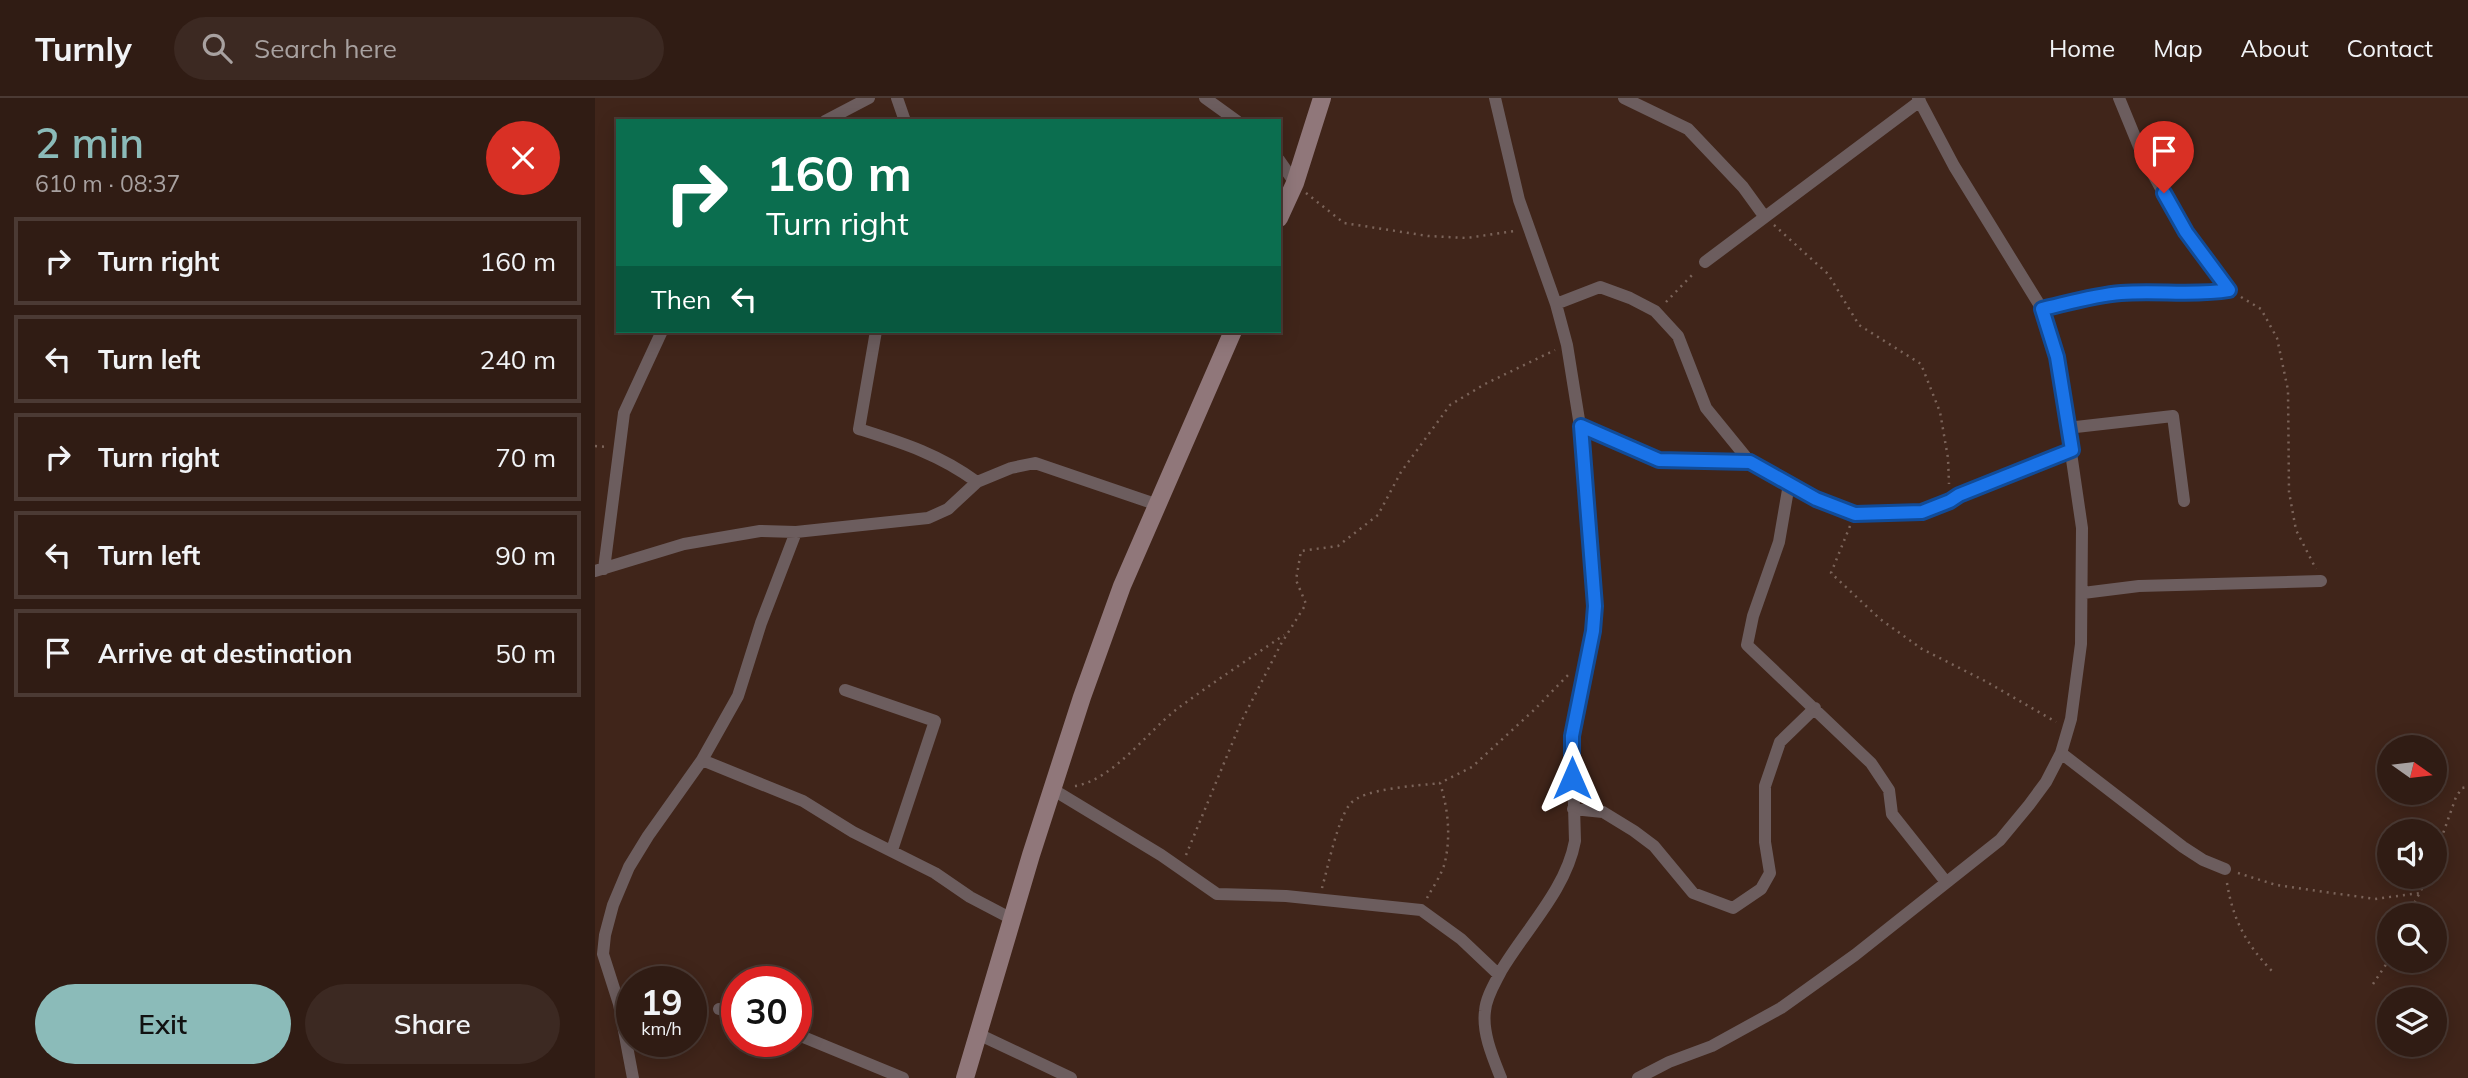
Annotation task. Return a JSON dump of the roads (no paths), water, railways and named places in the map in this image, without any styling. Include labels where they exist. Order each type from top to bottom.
[{"type":"main road","points":[[1281,214],[1295,183],[1322,98]]},
{"type":"main road","points":[[965,1078],[1082,697],[1122,586],[1232,333]]},
{"type":"street","points":[[829,119],[869,98]]},
{"type":"street","points":[[897,98],[904,119]]},
{"type":"street","points":[[1205,98],[1234,119]]},
{"type":"street","points":[[1495,98],[1519,200],[1556,304],[1567,345],[1581,426],[1595,606],[1572,736],[1575,841],[1572,857],[1546,904],[1499,975],[1485,1010],[1487,1034],[1501,1078]]},
{"type":"street","points":[[1624,98],[1688,129],[1744,187],[1764,216]]},
{"type":"street","points":[[2042,309],[2118,293],[2211,293],[2229,290],[2179,221],[2142,154],[2119,98]]},
{"type":"street","points":[[1638,1078],[1668,1062],[1712,1046],[1781,1007],[1855,955],[2000,840],[2046,782],[2061,753],[2068,729],[2081,644],[2082,528],[2057,357],[2042,309],[1954,166],[1919,100],[1705,262]]},
{"type":"street","points":[[1281,163],[1295,183]]},
{"type":"street","points":[[1556,304],[1600,287],[1655,311],[1678,336],[1706,408],[1750,462],[1816,499],[1855,514],[1922,512],[2072,450]]},
{"type":"street","points":[[661,333],[624,413],[599,570],[684,544],[760,531],[796,532],[928,518],[948,509],[977,482],[1011,468],[1035,463],[1157,505]]},
{"type":"street","points":[[876,333],[859,429],[933,454],[977,482]]},
{"type":"street","points":[[2067,428],[2173,416],[2183,501]]},
{"type":"street","points":[[1581,426],[1659,460],[1750,462]]},
{"type":"street","points":[[1789,484],[1779,542],[1753,616],[1747,645],[1871,763],[1889,790],[1892,814],[1946,882]]},
{"type":"street","points":[[633,1078],[619,1004],[603,954],[613,905],[629,867],[702,760],[738,696],[761,623],[796,532]]},
{"type":"street","points":[[2083,593],[2139,586],[2321,581]]},
{"type":"street","points":[[845,690],[935,721],[892,850]]},
{"type":"street","points":[[1573,809],[1603,812],[1634,831],[1654,846],[1693,893],[1733,908],[1761,889],[1770,873],[1765,842],[1765,786],[1780,742],[1815,708]]},
{"type":"street","points":[[2061,753],[2183,847],[2203,860],[2225,869]]},
{"type":"street","points":[[702,760],[803,801],[853,832],[935,873],[970,897],[1012,919]]},
{"type":"street","points":[[1052,789],[1179,867],[1217,894],[1319,898],[1421,910],[1461,939],[1499,975]]},
{"type":"street","points":[[978,1034],[1071,1078]]},
{"type":"street","points":[[812,1041],[903,1078]]}]
